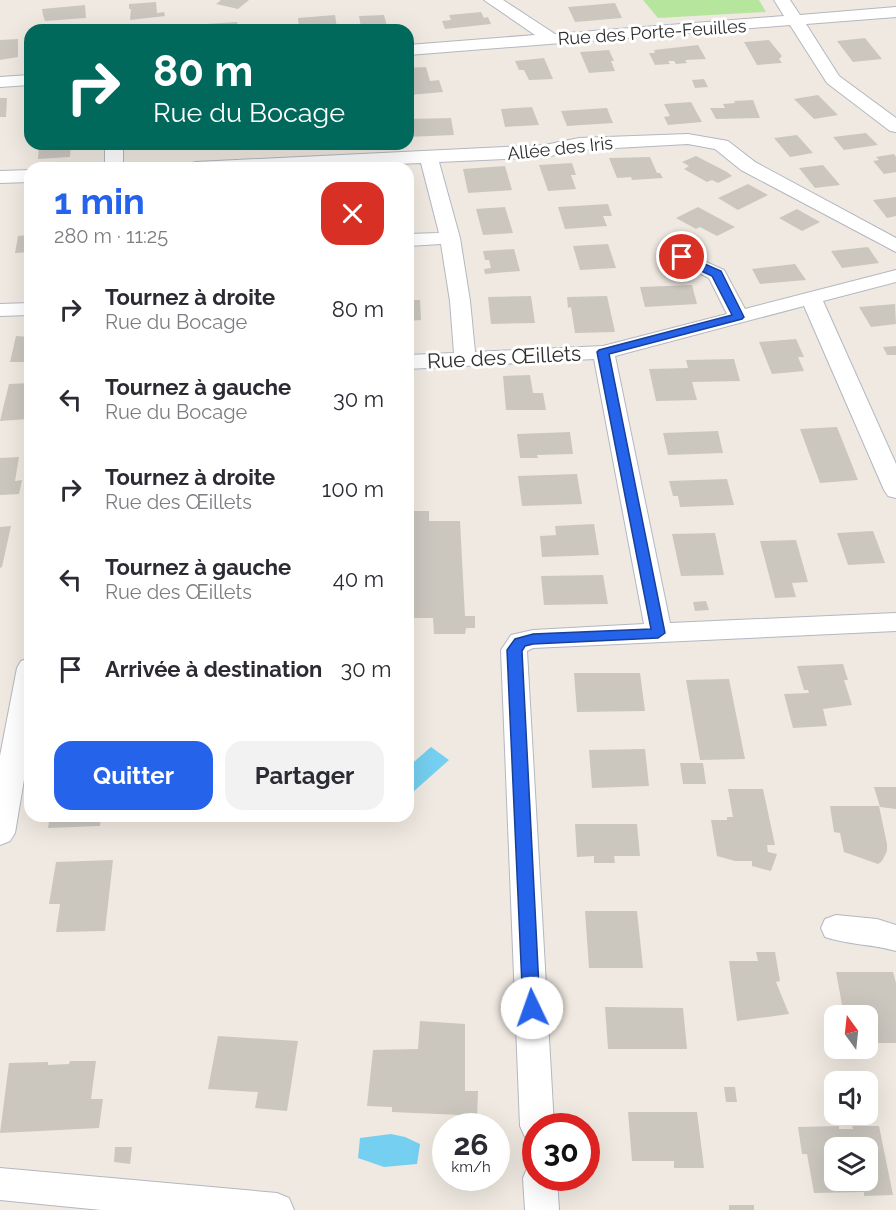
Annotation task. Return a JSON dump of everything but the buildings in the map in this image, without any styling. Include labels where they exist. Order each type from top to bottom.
[{"type":"street","points":[[782,0],[832,78],[896,126]]},
{"type":"street","points":[[495,1],[552,39]]},
{"type":"street","name":"Rue des Porte-Feuilles","points":[[414,50],[896,12]]},
{"type":"street","points":[[0,82],[24,80]]},
{"type":"street","name":"Allée des Iris","points":[[336,162],[545,151],[579,144],[688,138],[721,145],[748,166],[896,246]]},
{"type":"street","points":[[429,158],[450,238],[460,302],[465,359]]},
{"type":"street","points":[[0,177],[24,176]]},
{"type":"street","points":[[414,240],[450,238]]},
{"type":"street","points":[[682,257],[717,274],[738,317]]},
{"type":"street","name":"Rue des Œillets","points":[[414,362],[603,352],[896,276]]},
{"type":"street","points":[[811,298],[896,490]]},
{"type":"street","points":[[0,310],[24,309]]},
{"type":"street","points":[[603,352],[658,633]]},
{"type":"street","points":[[536,1113],[514,650],[520,642],[533,639],[896,622]]},
{"type":"street","points":[[0,832],[24,701]]},
{"type":"street","points":[[836,928],[877,932],[896,938]]},
{"type":"street","points":[[0,1184],[277,1210]]},
{"type":"street","points":[[541,1191],[542,1210]]},
{"type":"green space","points":[[643,0],[759,0],[766,12],[658,18]]},
{"type":"water","points":[[431,747],[449,760],[414,791],[414,762]]},
{"type":"water","points":[[391,1134],[420,1144],[417,1164],[384,1167],[358,1158],[360,1138]]},
{"type":"route","points":[[532,1008],[514,650],[520,642],[533,639],[658,633],[603,352],[738,317],[717,274],[682,257]]}]
